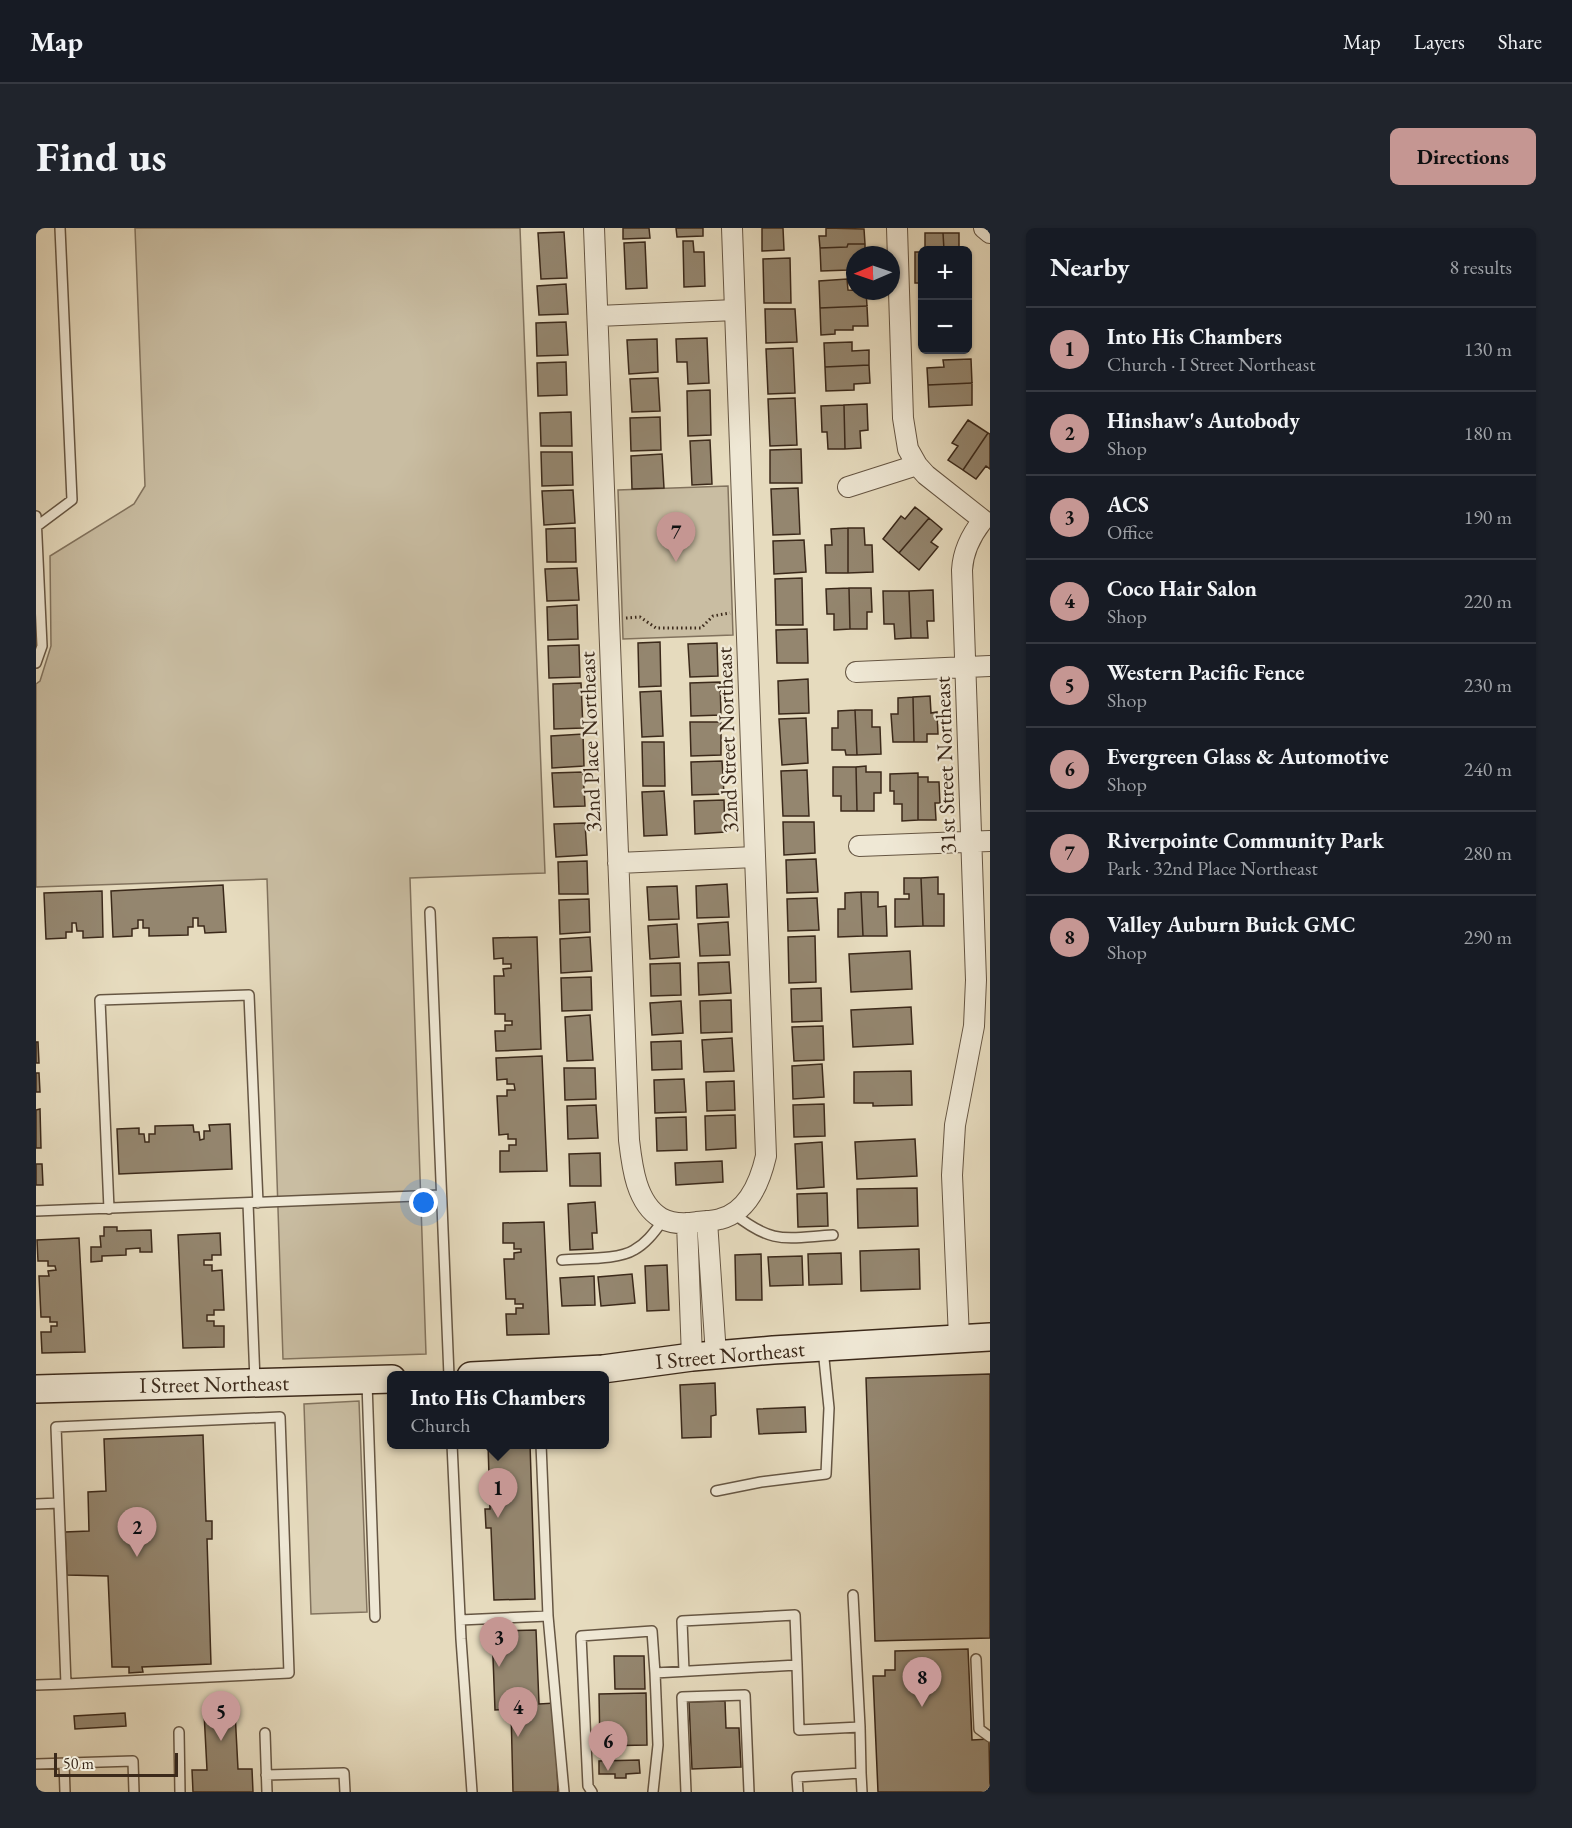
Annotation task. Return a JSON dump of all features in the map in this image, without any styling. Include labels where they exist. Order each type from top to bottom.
[{"type":"street","name":"32nd Place Northeast","points":[[594,228],[629,1140],[636,1181],[644,1199],[664,1219]]},
{"type":"street","name":"32nd Street Northeast","points":[[732,228],[766,1156],[764,1168],[749,1199],[733,1213]]},
{"type":"street","name":"31st Street Northeast","points":[[897,228],[904,431],[908,448],[917,465],[926,475],[986,517],[969,540],[962,563],[965,667],[981,842],[975,1006],[972,1038],[956,1114],[952,1175],[959,1338]]},
{"type":"street","points":[[984,228],[990,233]]},
{"type":"street","points":[[598,316],[735,310]]},
{"type":"street","points":[[848,487],[917,465]]},
{"type":"street","points":[[856,672],[990,666]]},
{"type":"street","points":[[859,846],[981,842]]},
{"type":"street","points":[[618,863],[755,857]]},
{"type":"street","points":[[664,1219],[687,1223],[721,1219],[733,1213]]},
{"type":"street","points":[[704,1356],[707,1221]]},
{"type":"street","points":[[687,1223],[704,1356]]},
{"type":"street","name":"I Street Northeast","points":[[578,1371],[704,1356],[990,1337]]},
{"type":"street","name":"I Street Northeast","points":[[36,1389],[379,1380]]},
{"type":"lane","points":[[36,526],[72,500],[60,228]]},
{"type":"lane","points":[[36,516],[42,646],[36,663]]},
{"type":"lane","points":[[430,912],[449,1371]]},
{"type":"lane","points":[[109,1209],[100,1000],[249,994],[255,1383]]},
{"type":"lane","points":[[36,1212],[441,1195]]},
{"type":"lane","points":[[733,1213],[750,1227],[774,1238],[832,1235]]},
{"type":"lane","points":[[562,1260],[621,1255],[632,1251],[652,1236],[664,1219]]},
{"type":"lane","points":[[716,1491],[761,1482],[826,1474],[829,1408],[823,1347]]},
{"type":"lane","points":[[375,1617],[379,1380]]},
{"type":"lane","points":[[36,1685],[66,1684],[289,1673],[280,1418],[56,1427],[66,1684]]},
{"type":"lane","points":[[452,1449],[460,1620],[472,1792]]},
{"type":"lane","points":[[541,1449],[548,1616],[564,1792]]},
{"type":"lane","points":[[36,1504],[59,1503]]},
{"type":"lane","points":[[853,1595],[862,1792]]},
{"type":"lane","points":[[684,1671],[682,1621],[795,1615],[799,1730],[860,1727]]},
{"type":"lane","points":[[460,1620],[548,1616]]},
{"type":"lane","points":[[592,1792],[588,1786],[581,1636],[652,1631],[657,1745],[653,1792]]},
{"type":"lane","points":[[976,1659],[979,1729],[990,1737]]},
{"type":"lane","points":[[655,1672],[796,1665]]},
{"type":"lane","points":[[686,1792],[682,1697],[745,1695],[748,1792]]},
{"type":"lane","points":[[179,1732],[180,1792]]},
{"type":"lane","points":[[265,1733],[267,1792]]},
{"type":"lane","points":[[36,1764],[132,1761],[134,1792]]},
{"type":"lane","points":[[64,1763],[65,1792]]},
{"type":"lane","points":[[266,1775],[344,1773],[345,1792]]},
{"type":"lane","points":[[798,1792],[797,1777],[861,1773]]},
{"type":"path","points":[[609,618],[640,617],[656,628],[701,627],[718,614],[746,613]]},
{"type":"shaded area","points":[[135,228],[520,228],[545,873],[410,878],[426,1354],[283,1359],[267,879],[36,887],[36,684],[40,681],[51,646],[50,556],[134,504],[145,486]]},
{"type":"shaded area","points":[[728,486],[733,635],[623,639],[618,490]]},
{"type":"shaded area","points":[[359,1401],[367,1612],[311,1614],[304,1404]]},
{"type":"building","points":[[623,228],[649,228],[650,238],[623,239]]},
{"type":"building","points":[[676,228],[703,228],[703,236],[677,237]]},
{"type":"building","points":[[762,228],[783,228],[784,250],[762,251]]},
{"type":"building","points":[[826,228],[864,229],[865,244],[820,248],[819,236],[826,236]]},
{"type":"building","points":[[564,232],[567,278],[541,279],[538,233]]},
{"type":"building","points":[[925,233],[943,233],[944,246],[925,246]]},
{"type":"building","points":[[943,233],[959,233],[959,246],[944,246]]},
{"type":"building","points":[[683,241],[693,241],[694,252],[704,252],[705,286],[684,287]]},
{"type":"building","points":[[645,242],[647,288],[626,289],[624,243]]},
{"type":"building","points":[[848,244],[865,244],[865,246],[847,246]]},
{"type":"building","points":[[846,247],[846,270],[821,271],[820,248]]},
{"type":"building","points":[[915,252],[918,252],[918,283],[915,283]]},
{"type":"building","points":[[790,258],[791,303],[764,303],[763,259]]},
{"type":"building","points":[[846,279],[846,300],[867,300],[867,306],[820,308],[819,281]]},
{"type":"building","points":[[566,284],[568,314],[539,315],[537,286]]},
{"type":"building","points":[[867,306],[868,326],[853,326],[853,330],[835,330],[835,334],[821,335],[820,308]]},
{"type":"building","points":[[765,309],[795,309],[797,342],[766,343]]},
{"type":"building","points":[[566,322],[568,355],[537,356],[536,323]]},
{"type":"building","points":[[707,338],[709,383],[688,384],[687,362],[677,362],[676,339]]},
{"type":"building","points":[[657,339],[658,372],[629,374],[627,340]]},
{"type":"building","points":[[852,342],[852,351],[869,350],[869,365],[825,367],[824,343]]},
{"type":"building","points":[[793,348],[795,393],[768,394],[766,349]]},
{"type":"building","points":[[971,359],[972,383],[928,385],[927,368],[944,367],[943,360]]},
{"type":"building","points":[[566,362],[567,395],[538,396],[537,363]]},
{"type":"building","points":[[869,365],[870,383],[854,384],[854,390],[826,391],[825,367]]},
{"type":"building","points":[[658,378],[660,411],[632,412],[630,379]]},
{"type":"building","points":[[972,383],[972,405],[929,407],[928,385]]},
{"type":"building","points":[[710,390],[711,435],[688,436],[687,391]]},
{"type":"building","points":[[795,398],[797,445],[770,446],[768,399]]},
{"type":"building","points":[[867,404],[868,430],[860,431],[861,448],[845,449],[844,405]]},
{"type":"building","points":[[844,405],[845,449],[828,449],[827,432],[822,432],[821,406]]},
{"type":"building","points":[[571,412],[572,446],[541,446],[540,413]]},
{"type":"building","points":[[660,417],[661,450],[631,451],[630,418]]},
{"type":"building","points":[[968,420],[988,433],[963,470],[948,460],[958,446],[952,443]]},
{"type":"building","points":[[988,433],[990,434],[990,469],[986,466],[976,479],[963,470]]},
{"type":"building","points":[[710,440],[712,484],[692,485],[690,441]]},
{"type":"building","points":[[801,449],[802,483],[770,483],[770,450]]},
{"type":"building","points":[[541,452],[572,452],[573,485],[542,486]]},
{"type":"building","points":[[662,454],[664,488],[632,489],[631,456]]},
{"type":"building","points":[[798,488],[800,534],[773,535],[771,489]]},
{"type":"building","points":[[573,490],[575,523],[544,525],[542,491]]},
{"type":"building","points":[[915,507],[929,518],[899,553],[883,539],[901,516],[905,519]]},
{"type":"building","points":[[929,518],[942,529],[931,542],[938,547],[919,570],[899,553]]},
{"type":"building","points":[[575,528],[576,562],[547,562],[546,529]]},
{"type":"building","points":[[848,528],[864,528],[865,545],[872,545],[873,572],[848,573]]},
{"type":"building","points":[[848,528],[848,573],[826,573],[825,545],[832,545],[831,529]]},
{"type":"building","points":[[804,540],[806,572],[774,574],[773,541]]},
{"type":"building","points":[[577,568],[579,600],[547,601],[545,569]]},
{"type":"building","points":[[802,578],[803,625],[776,625],[775,579]]},
{"type":"building","points":[[849,588],[871,588],[872,612],[867,612],[867,629],[850,629]]},
{"type":"building","points":[[849,588],[850,629],[834,630],[834,614],[827,614],[826,589]]},
{"type":"building","points":[[933,590],[934,621],[927,621],[928,638],[911,638],[909,591]]},
{"type":"building","points":[[883,591],[909,591],[911,638],[895,639],[894,624],[884,624]]},
{"type":"building","points":[[577,605],[578,639],[548,640],[547,607]]},
{"type":"building","points":[[807,629],[808,663],[777,663],[776,630]]},
{"type":"building","points":[[660,642],[661,686],[639,687],[638,643]]},
{"type":"building","points":[[717,643],[718,676],[690,677],[688,644]]},
{"type":"building","points":[[579,645],[580,677],[549,678],[548,646]]},
{"type":"building","points":[[808,679],[809,713],[779,714],[778,681]]},
{"type":"building","points":[[720,682],[721,715],[691,716],[690,683]]},
{"type":"building","points":[[581,683],[583,728],[554,729],[553,684]]},
{"type":"building","points":[[661,691],[663,736],[642,737],[640,692]]},
{"type":"building","points":[[930,696],[931,713],[937,712],[938,734],[927,734],[927,742],[914,742],[913,697]]},
{"type":"building","points":[[913,697],[914,742],[893,742],[891,714],[898,714],[898,698]]},
{"type":"building","points":[[855,710],[857,755],[846,755],[845,750],[832,750],[832,728],[838,728],[838,711]]},
{"type":"building","points":[[855,710],[872,710],[872,727],[880,727],[881,754],[857,755]]},
{"type":"building","points":[[806,718],[808,763],[782,765],[779,719]]},
{"type":"building","points":[[690,722],[721,722],[721,755],[691,756]]},
{"type":"building","points":[[583,734],[584,766],[552,768],[551,736]]},
{"type":"building","points":[[642,742],[664,742],[665,786],[643,786]]},
{"type":"building","points":[[722,761],[724,794],[692,795],[691,762]]},
{"type":"building","points":[[866,766],[866,772],[881,772],[881,793],[874,793],[874,811],[857,811],[856,767]]},
{"type":"building","points":[[833,767],[856,767],[857,811],[841,811],[841,796],[833,796]]},
{"type":"building","points":[[807,770],[809,816],[783,816],[781,771]]},
{"type":"building","points":[[583,772],[585,806],[554,807],[552,773]]},
{"type":"building","points":[[918,773],[918,820],[902,821],[902,804],[894,804],[894,791],[890,791],[890,774]]},
{"type":"building","points":[[918,777],[928,777],[928,782],[939,782],[940,803],[935,803],[936,820],[918,820]]},
{"type":"building","points":[[664,791],[667,835],[644,836],[642,792]]},
{"type":"building","points":[[724,800],[725,832],[695,834],[694,801]]},
{"type":"building","points":[[783,822],[814,822],[815,853],[784,855]]},
{"type":"building","points":[[585,823],[587,855],[556,857],[554,824]]},
{"type":"building","points":[[816,859],[818,892],[787,893],[786,860]]},
{"type":"building","points":[[587,861],[588,894],[559,894],[558,862]]},
{"type":"building","points":[[938,877],[938,894],[944,894],[944,926],[923,926],[921,878]]},
{"type":"building","points":[[904,878],[921,878],[923,926],[895,927],[895,899],[909,899],[909,894],[904,894]]},
{"type":"building","points":[[727,884],[729,917],[697,918],[696,886]]},
{"type":"building","points":[[223,885],[226,932],[205,933],[204,926],[198,926],[198,918],[193,918],[193,927],[188,927],[188,935],[149,936],[149,928],[143,928],[143,920],[138,920],[138,928],[132,929],[132,936],[113,937],[111,891]]},
{"type":"building","points":[[677,886],[679,919],[649,920],[647,887]]},
{"type":"building","points":[[102,891],[103,937],[83,938],[83,931],[77,931],[76,923],[72,923],[72,932],[66,932],[66,938],[46,939],[44,893]]},
{"type":"building","points":[[861,892],[878,892],[878,907],[886,906],[887,936],[863,936]]},
{"type":"building","points":[[861,892],[863,936],[838,937],[838,909],[845,909],[845,893]]},
{"type":"building","points":[[817,898],[819,930],[788,931],[787,899]]},
{"type":"building","points":[[589,899],[590,932],[560,934],[559,900]]},
{"type":"building","points":[[728,922],[730,955],[700,956],[698,924]]},
{"type":"building","points":[[677,924],[679,957],[650,959],[648,926]]},
{"type":"building","points":[[815,936],[816,982],[789,983],[788,937]]},
{"type":"building","points":[[537,937],[541,1049],[496,1051],[495,1031],[505,1031],[505,1025],[512,1025],[512,1021],[505,1021],[505,1014],[495,1014],[494,976],[504,976],[503,969],[511,968],[511,964],[503,964],[503,958],[494,959],[493,938]]},
{"type":"building","points":[[590,937],[592,971],[561,973],[560,939]]},
{"type":"building","points":[[910,951],[912,989],[851,992],[849,954]]},
{"type":"building","points":[[729,962],[731,993],[699,995],[698,963]]},
{"type":"building","points":[[680,963],[681,995],[651,996],[650,964]]},
{"type":"building","points":[[591,977],[592,1010],[562,1011],[561,978]]},
{"type":"building","points":[[821,988],[822,1021],[792,1022],[791,989]]},
{"type":"building","points":[[731,1000],[732,1032],[701,1033],[700,1001]]},
{"type":"building","points":[[681,1001],[683,1033],[652,1035],[650,1003]]},
{"type":"building","points":[[911,1007],[913,1044],[853,1047],[851,1010]]},
{"type":"building","points":[[590,1015],[593,1060],[567,1061],[565,1017]]},
{"type":"building","points":[[823,1026],[824,1060],[794,1061],[792,1027]]},
{"type":"building","points":[[732,1038],[734,1071],[704,1072],[702,1040]]},
{"type":"building","points":[[681,1041],[682,1069],[652,1070],[651,1042]]},
{"type":"building","points":[[36,1042],[38,1042],[39,1063],[36,1063]]},
{"type":"building","points":[[542,1056],[547,1171],[500,1172],[500,1151],[509,1151],[509,1145],[516,1145],[516,1139],[508,1139],[508,1134],[499,1135],[497,1096],[507,1096],[507,1090],[515,1090],[514,1084],[507,1084],[507,1079],[497,1080],[496,1058]]},
{"type":"building","points":[[822,1064],[824,1097],[793,1099],[792,1066]]},
{"type":"building","points":[[564,1068],[595,1068],[596,1099],[565,1100]]},
{"type":"building","points":[[911,1071],[912,1105],[873,1106],[873,1103],[854,1103],[854,1072]]},
{"type":"building","points":[[36,1073],[39,1073],[40,1092],[36,1092]]},
{"type":"building","points":[[684,1079],[686,1112],[655,1113],[654,1080]]},
{"type":"building","points":[[734,1081],[735,1110],[707,1111],[706,1082]]},
{"type":"building","points":[[824,1104],[825,1136],[794,1137],[793,1105]]},
{"type":"building","points":[[596,1105],[598,1138],[568,1139],[567,1106]]},
{"type":"building","points":[[40,1109],[41,1148],[36,1148],[36,1110]]},
{"type":"building","points":[[735,1115],[736,1148],[706,1150],[705,1116]]},
{"type":"building","points":[[686,1117],[687,1150],[657,1151],[656,1118]]},
{"type":"building","points":[[230,1124],[232,1169],[119,1174],[117,1129],[139,1128],[139,1134],[144,1134],[145,1142],[149,1142],[149,1134],[155,1134],[155,1126],[193,1125],[194,1132],[199,1132],[200,1140],[204,1139],[204,1131],[210,1131],[209,1125]]},
{"type":"building","points":[[915,1139],[917,1176],[857,1179],[855,1142]]},
{"type":"building","points":[[822,1142],[824,1187],[797,1189],[795,1144]]},
{"type":"building","points":[[600,1153],[601,1186],[570,1186],[569,1154]]},
{"type":"building","points":[[722,1161],[723,1182],[676,1185],[675,1163]]},
{"type":"building","points":[[36,1164],[42,1164],[43,1185],[36,1185]]},
{"type":"building","points":[[917,1188],[918,1226],[858,1228],[857,1189]]},
{"type":"building","points":[[827,1193],[828,1226],[798,1227],[797,1194]]},
{"type":"building","points":[[595,1202],[597,1233],[592,1233],[593,1249],[570,1250],[568,1204]]},
{"type":"building","points":[[544,1222],[549,1334],[507,1335],[506,1314],[516,1314],[516,1308],[523,1308],[523,1304],[515,1304],[515,1299],[506,1299],[504,1259],[514,1259],[514,1253],[521,1252],[521,1249],[514,1249],[514,1243],[503,1243],[503,1223]]},
{"type":"building","points":[[104,1227],[117,1227],[117,1231],[151,1230],[152,1252],[140,1252],[140,1248],[126,1249],[126,1255],[102,1256],[102,1261],[91,1262],[91,1247],[101,1247],[100,1236],[104,1236]]},
{"type":"building","points":[[220,1233],[221,1255],[212,1255],[212,1260],[204,1260],[204,1265],[212,1265],[212,1271],[222,1270],[224,1310],[214,1310],[214,1315],[207,1315],[207,1321],[214,1321],[214,1326],[224,1326],[224,1347],[183,1348],[178,1235]]},
{"type":"building","points":[[79,1238],[85,1352],[42,1353],[41,1332],[51,1332],[51,1326],[57,1326],[57,1322],[50,1322],[50,1317],[41,1317],[39,1276],[49,1276],[48,1271],[56,1270],[55,1266],[48,1266],[48,1261],[38,1261],[37,1240]]},
{"type":"building","points":[[919,1249],[920,1289],[861,1291],[860,1251]]},
{"type":"building","points":[[841,1253],[842,1284],[809,1285],[808,1254]]},
{"type":"building","points":[[761,1254],[762,1300],[736,1300],[735,1255]]},
{"type":"building","points":[[802,1256],[803,1285],[770,1286],[768,1257]]},
{"type":"building","points":[[667,1265],[669,1310],[647,1311],[645,1266]]},
{"type":"building","points":[[632,1274],[635,1303],[601,1306],[598,1277]]},
{"type":"building","points":[[594,1276],[595,1305],[562,1306],[560,1278]]},
{"type":"building","points":[[990,1374],[990,1638],[875,1641],[866,1378]]},
{"type":"building","points":[[715,1383],[716,1415],[711,1416],[711,1437],[682,1438],[680,1385]]},
{"type":"building","points":[[805,1407],[806,1432],[759,1434],[757,1409]]},
{"type":"building","points":[[203,1435],[206,1521],[212,1521],[212,1539],[207,1539],[211,1664],[142,1667],[143,1672],[129,1673],[129,1667],[112,1667],[108,1576],[67,1575],[65,1532],[89,1531],[88,1492],[106,1491],[104,1439]]},
{"type":"building","points":[[488,1449],[530,1449],[535,1599],[494,1600],[491,1528],[486,1528],[485,1509],[490,1509]]},
{"type":"building","points":[[536,1630],[539,1704],[555,1703],[558,1792],[513,1792],[511,1709],[495,1710],[492,1631]]},
{"type":"building","points":[[968,1649],[972,1740],[989,1739],[990,1792],[878,1792],[873,1676],[885,1676],[885,1670],[895,1670],[895,1651]]},
{"type":"building","points":[[614,1656],[644,1656],[645,1689],[615,1689]]},
{"type":"building","points":[[646,1693],[647,1745],[600,1746],[599,1694]]},
{"type":"building","points":[[725,1701],[726,1728],[739,1728],[741,1767],[692,1769],[689,1702]]},
{"type":"building","points":[[204,1712],[235,1712],[238,1769],[252,1769],[253,1792],[193,1792],[192,1770],[207,1770]]},
{"type":"building","points":[[125,1713],[126,1726],[75,1729],[74,1716]]},
{"type":"building","points":[[639,1760],[640,1773],[626,1774],[626,1778],[615,1778],[615,1774],[599,1774],[599,1761]]},
{"type":"place","name":"Riverpointe Community Park","points":[[676,562]]},
{"type":"place","name":"Into His Chambers","points":[[498,1518]]},
{"type":"place","name":"Hinshaw's Autobody","points":[[137,1557]]},
{"type":"place","name":"ACS","points":[[499,1667]]},
{"type":"place","name":"Valley Auburn Buick GMC","points":[[922,1707]]},
{"type":"place","name":"Coco Hair Salon","points":[[518,1737]]},
{"type":"place","name":"Western Pacific Fence","points":[[221,1741]]},
{"type":"place","name":"Evergreen Glass & Automotive","points":[[608,1771]]}]
